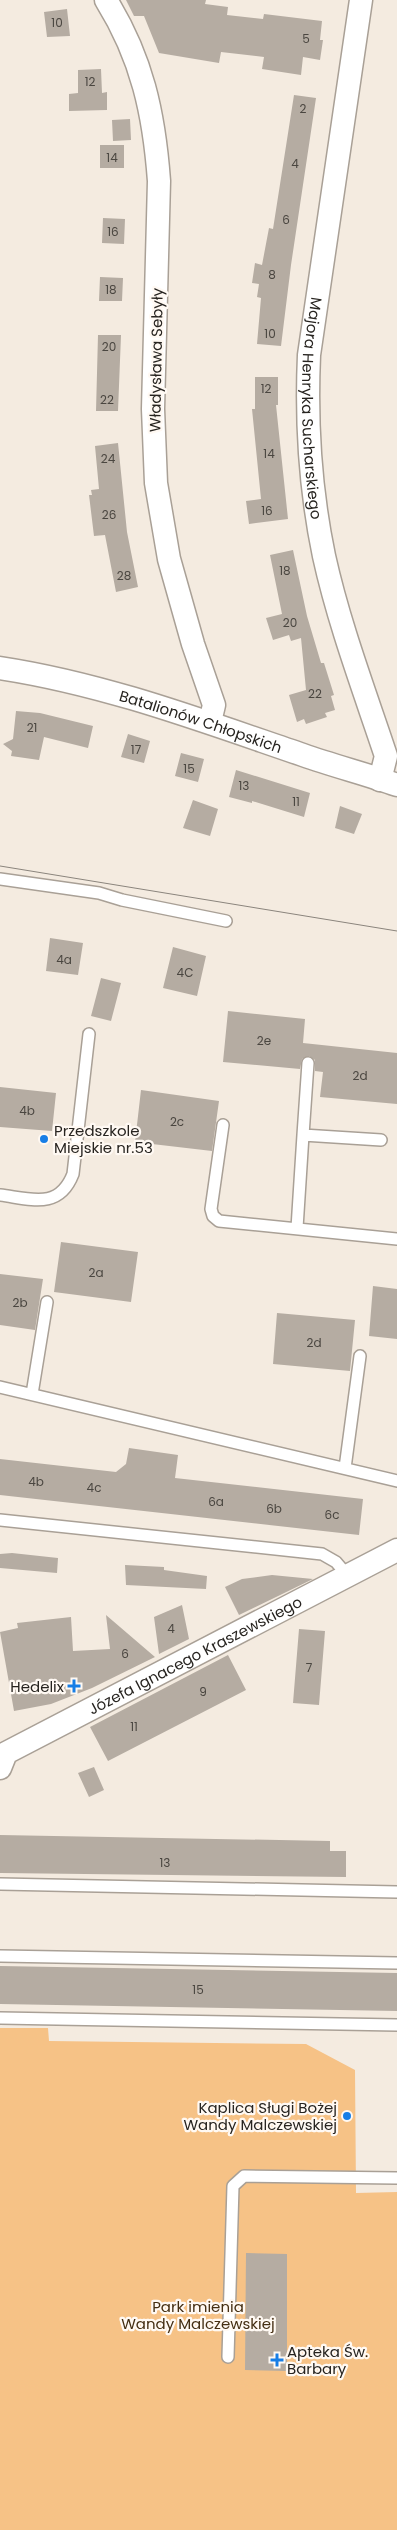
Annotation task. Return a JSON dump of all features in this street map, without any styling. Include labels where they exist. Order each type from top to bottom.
[{"type":"street","name":"Władysława Sebyły","points":[[106,0],[126,31],[141,74],[156,146],[159,181],[153,409],[156,483],[169,559],[193,644],[214,705],[210,722]]},
{"type":"street","name":"Majora Henryka Sucharskiego","points":[[361,0],[309,355],[306,409],[312,481],[324,555],[339,613],[386,756],[389,783]]},
{"type":"street","name":"Batalionów Chłopskich","points":[[0,668],[88,685],[210,722],[304,756],[389,783]]},
{"type":"street","name":"Józefa Ignacego Kraszewskiego","points":[[2,1756],[397,1550]]},
{"type":"lane","points":[[0,879],[99,893],[122,900],[226,921]]},
{"type":"lane","points":[[0,1195],[43,1201],[57,1196],[68,1188],[73,1174],[89,1034]]},
{"type":"lane","points":[[297,1228],[308,1063]]},
{"type":"lane","points":[[223,1125],[211,1209],[213,1216],[219,1222],[397,1239]]},
{"type":"lane","points":[[304,1135],[381,1140]]},
{"type":"lane","points":[[32,1394],[47,1302]]},
{"type":"lane","points":[[345,1468],[360,1356]]},
{"type":"lane","points":[[0,1387],[397,1481]]},
{"type":"lane","points":[[0,1520],[322,1554],[336,1562],[347,1575]]},
{"type":"lane","points":[[0,1884],[397,1892]]},
{"type":"lane","points":[[0,1956],[397,1963]]},
{"type":"lane","points":[[0,2018],[397,2025]]},
{"type":"lane","points":[[228,2357],[233,2186],[244,2176],[397,2178]]},
{"type":"green space","name":"Park imienia Wandy Malczewskiej","points":[[0,2028],[48,2028],[49,2041],[306,2044],[355,2070],[356,2193],[397,2192],[397,2530],[0,2530]]},
{"type":"building","points":[[126,0],[206,0],[205,4],[228,7],[227,15],[263,19],[264,14],[322,21],[320,40],[323,40],[320,60],[303,57],[301,75],[262,69],[264,57],[221,52],[219,63],[159,53],[144,16],[134,16]]},
{"type":"building","points":[[67,9],[70,36],[47,37],[44,12]]},
{"type":"building","points":[[101,69],[102,93],[107,92],[107,110],[69,111],[69,94],[78,93],[78,70]]},
{"type":"building","points":[[294,95],[316,98],[281,346],[257,344],[261,298],[257,297],[259,284],[252,283],[255,263],[262,265],[269,228],[273,229]]},
{"type":"building","points":[[130,119],[131,140],[113,141],[112,120]]},
{"type":"building","points":[[100,145],[124,145],[124,168],[100,168]]},
{"type":"building","points":[[103,218],[125,219],[124,244],[102,243]]},
{"type":"building","points":[[100,277],[123,278],[122,301],[99,301]]},
{"type":"building","points":[[98,335],[121,335],[118,411],[96,411]]},
{"type":"building","points":[[255,377],[278,377],[278,405],[276,405],[288,519],[249,524],[246,501],[261,499],[252,409],[255,409]]},
{"type":"building","points":[[118,443],[127,532],[138,587],[116,592],[105,535],[94,536],[89,495],[92,495],[91,490],[99,489],[95,446]]},
{"type":"building","points":[[293,550],[307,616],[321,663],[324,663],[334,695],[331,696],[335,710],[325,713],[327,717],[306,724],[304,719],[297,722],[289,695],[306,690],[301,638],[291,641],[289,635],[273,640],[266,618],[282,614],[270,555]]},
{"type":"building","points":[[16,711],[40,713],[93,726],[88,748],[44,737],[39,760],[11,756],[12,751],[3,744],[13,739]]},
{"type":"building","points":[[128,734],[150,741],[144,763],[121,757]]},
{"type":"building","points":[[181,753],[204,759],[198,782],[175,776]]},
{"type":"building","points":[[236,770],[310,793],[304,817],[252,801],[252,803],[229,797]]},
{"type":"building","points":[[193,800],[218,809],[210,836],[183,828]]},
{"type":"building","points":[[340,806],[362,814],[354,834],[335,828]]},
{"type":"building","points":[[50,938],[83,943],[78,975],[46,971]]},
{"type":"building","points":[[173,947],[206,956],[197,996],[163,988]]},
{"type":"building","points":[[101,978],[121,983],[111,1021],[91,1016]]},
{"type":"building","points":[[228,1011],[305,1019],[303,1043],[397,1053],[397,1104],[320,1097],[323,1072],[315,1071],[315,1060],[309,1056],[302,1059],[300,1069],[223,1062]]},
{"type":"building","points":[[0,1087],[56,1093],[52,1131],[0,1127]]},
{"type":"building","points":[[141,1090],[219,1101],[212,1151],[135,1142]]},
{"type":"building","points":[[61,1242],[138,1252],[131,1302],[54,1292]]},
{"type":"building","points":[[0,1274],[43,1279],[35,1330],[0,1325]]},
{"type":"building","points":[[373,1286],[397,1289],[397,1339],[369,1336]]},
{"type":"building","points":[[277,1313],[355,1320],[350,1371],[273,1364]]},
{"type":"building","points":[[129,1448],[178,1455],[175,1478],[363,1499],[359,1535],[0,1495],[0,1459],[116,1472],[126,1464]]},
{"type":"building","points":[[12,1553],[58,1558],[57,1573],[0,1568],[0,1554]]},
{"type":"building","points":[[125,1565],[164,1567],[164,1570],[207,1576],[206,1589],[126,1585]]},
{"type":"building","points":[[272,1575],[313,1579],[239,1615],[225,1587],[242,1579]]},
{"type":"building","points":[[182,1605],[189,1639],[159,1654],[154,1617]]},
{"type":"building","points":[[106,1615],[155,1657],[92,1688],[51,1704],[14,1711],[0,1632],[18,1628],[17,1623],[71,1617],[73,1651],[110,1649]]},
{"type":"building","points":[[299,1629],[325,1631],[319,1705],[293,1703]]},
{"type":"building","points":[[228,1655],[246,1690],[108,1761],[90,1727]]},
{"type":"building","points":[[94,1767],[104,1790],[89,1797],[78,1773]]},
{"type":"building","points":[[0,1835],[330,1841],[330,1851],[346,1851],[346,1877],[0,1873]]},
{"type":"building","points":[[0,1966],[397,1973],[397,2011],[0,2004]]},
{"type":"building","points":[[246,2253],[287,2254],[287,2371],[245,2370]]},
{"type":"tram line","points":[[0,866],[397,931]]},
{"type":"place","name":"Przedszkole Miejskie nr.53","points":[[44,1139]]},
{"type":"place","name":"Hedelix","points":[[74,1686]]},
{"type":"place","name":"Kaplica Sługi Bożej Wandy Malczewskiej","points":[[347,2116]]},
{"type":"place","name":"Apteka Św. Barbary","points":[[277,2360]]}]
